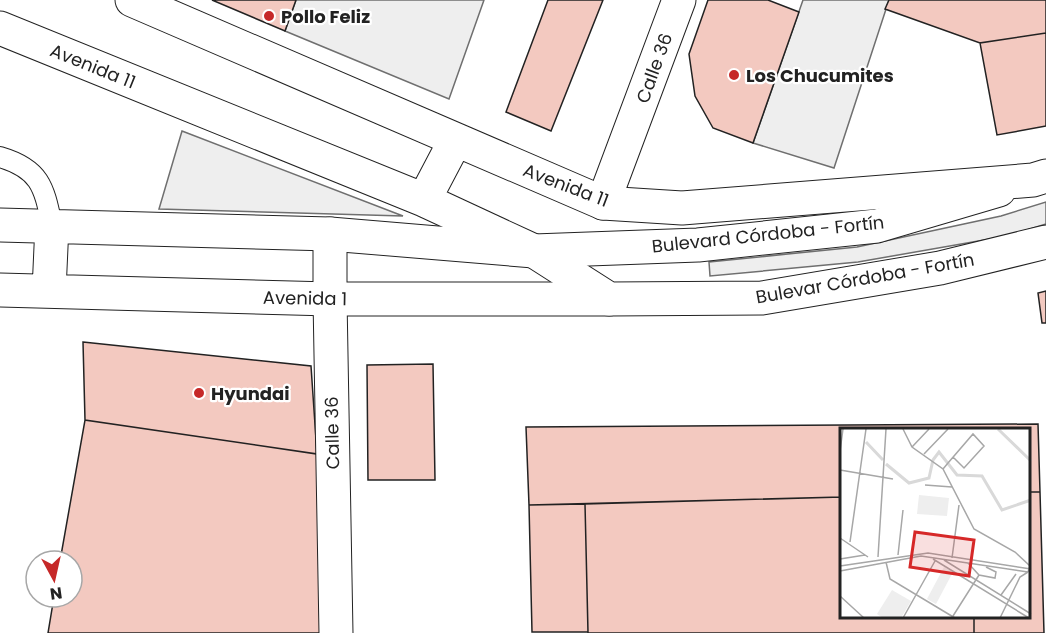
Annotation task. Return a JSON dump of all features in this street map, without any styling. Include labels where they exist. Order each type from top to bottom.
[{"type":"main road","name":"Avenida 11","points":[[132,0],[603,203],[682,208],[1039,178]]},
{"type":"main road","name":"Calle 36","points":[[603,203],[679,0]]},
{"type":"main road","name":"Avenida 11","points":[[0,28],[424,200],[534,251],[609,299]]},
{"type":"main road","points":[[424,200],[456,141]]},
{"type":"main road","name":"Bulevard Córdoba - Fortín","points":[[534,251],[698,245],[877,225],[1039,178]]},
{"type":"main road","points":[[0,225],[330,234],[534,251]]},
{"type":"main road","points":[[49,291],[52,225]]},
{"type":"main road","name":"Calle 36","points":[[330,234],[336,633]]},
{"type":"main road","name":"Bulevar Córdoba - Fortín","points":[[609,299],[762,298],[940,268],[1046,242]]},
{"type":"main road","name":"Avenida 1","points":[[0,290],[330,299],[609,299]]},
{"type":"lane","points":[[0,157],[13,161],[34,174],[45,191],[52,225]]},
{"type":"shaded area","points":[[296,0],[484,0],[449,99],[285,31]]},
{"type":"shaded area","points":[[803,0],[889,0],[834,168],[753,143]]},
{"type":"shaded area","points":[[182,131],[403,216],[159,209]]},
{"type":"shaded area","points":[[1046,202],[1046,224],[1007,236],[858,262],[710,276],[709,262],[857,247],[1001,216]]},
{"type":"building","name":"Pollo Feliz","points":[[212,0],[296,0],[285,31]]},
{"type":"building","points":[[548,0],[603,0],[551,131],[506,112]]},
{"type":"building","name":"Los Chucumites","points":[[708,0],[768,0],[799,12],[753,143],[713,128],[695,96],[689,54]]},
{"type":"building","points":[[889,0],[1046,0],[1046,33],[980,43],[885,9]]},
{"type":"building","points":[[1046,33],[1046,126],[997,135],[980,43]]},
{"type":"building","points":[[1046,291],[1046,323],[1042,323],[1038,293]]},
{"type":"building","name":"Hyundai","points":[[83,342],[311,366],[317,454],[85,420]]},
{"type":"building","points":[[433,364],[435,480],[368,480],[367,365]]},
{"type":"building","points":[[85,420],[317,454],[320,633],[48,633],[52,609],[84,609],[84,549],[62,549]]},
{"type":"building","points":[[1038,424],[1040,492],[1031,492],[1031,428],[840,428],[840,497],[529,505],[526,427]]},
{"type":"building","points":[[1031,492],[1040,492],[1044,633],[974,633],[974,618],[1031,618]]},
{"type":"building","points":[[840,497],[840,618],[974,618],[974,633],[588,633],[585,504]]},
{"type":"building","points":[[585,504],[588,632],[532,632],[529,505]]},
{"type":"place","name":"Pollo Feliz","points":[[269,16]]},
{"type":"place","name":"Los Chucumites","points":[[734,75]]},
{"type":"place","name":"Hyundai","points":[[199,393]]}]
